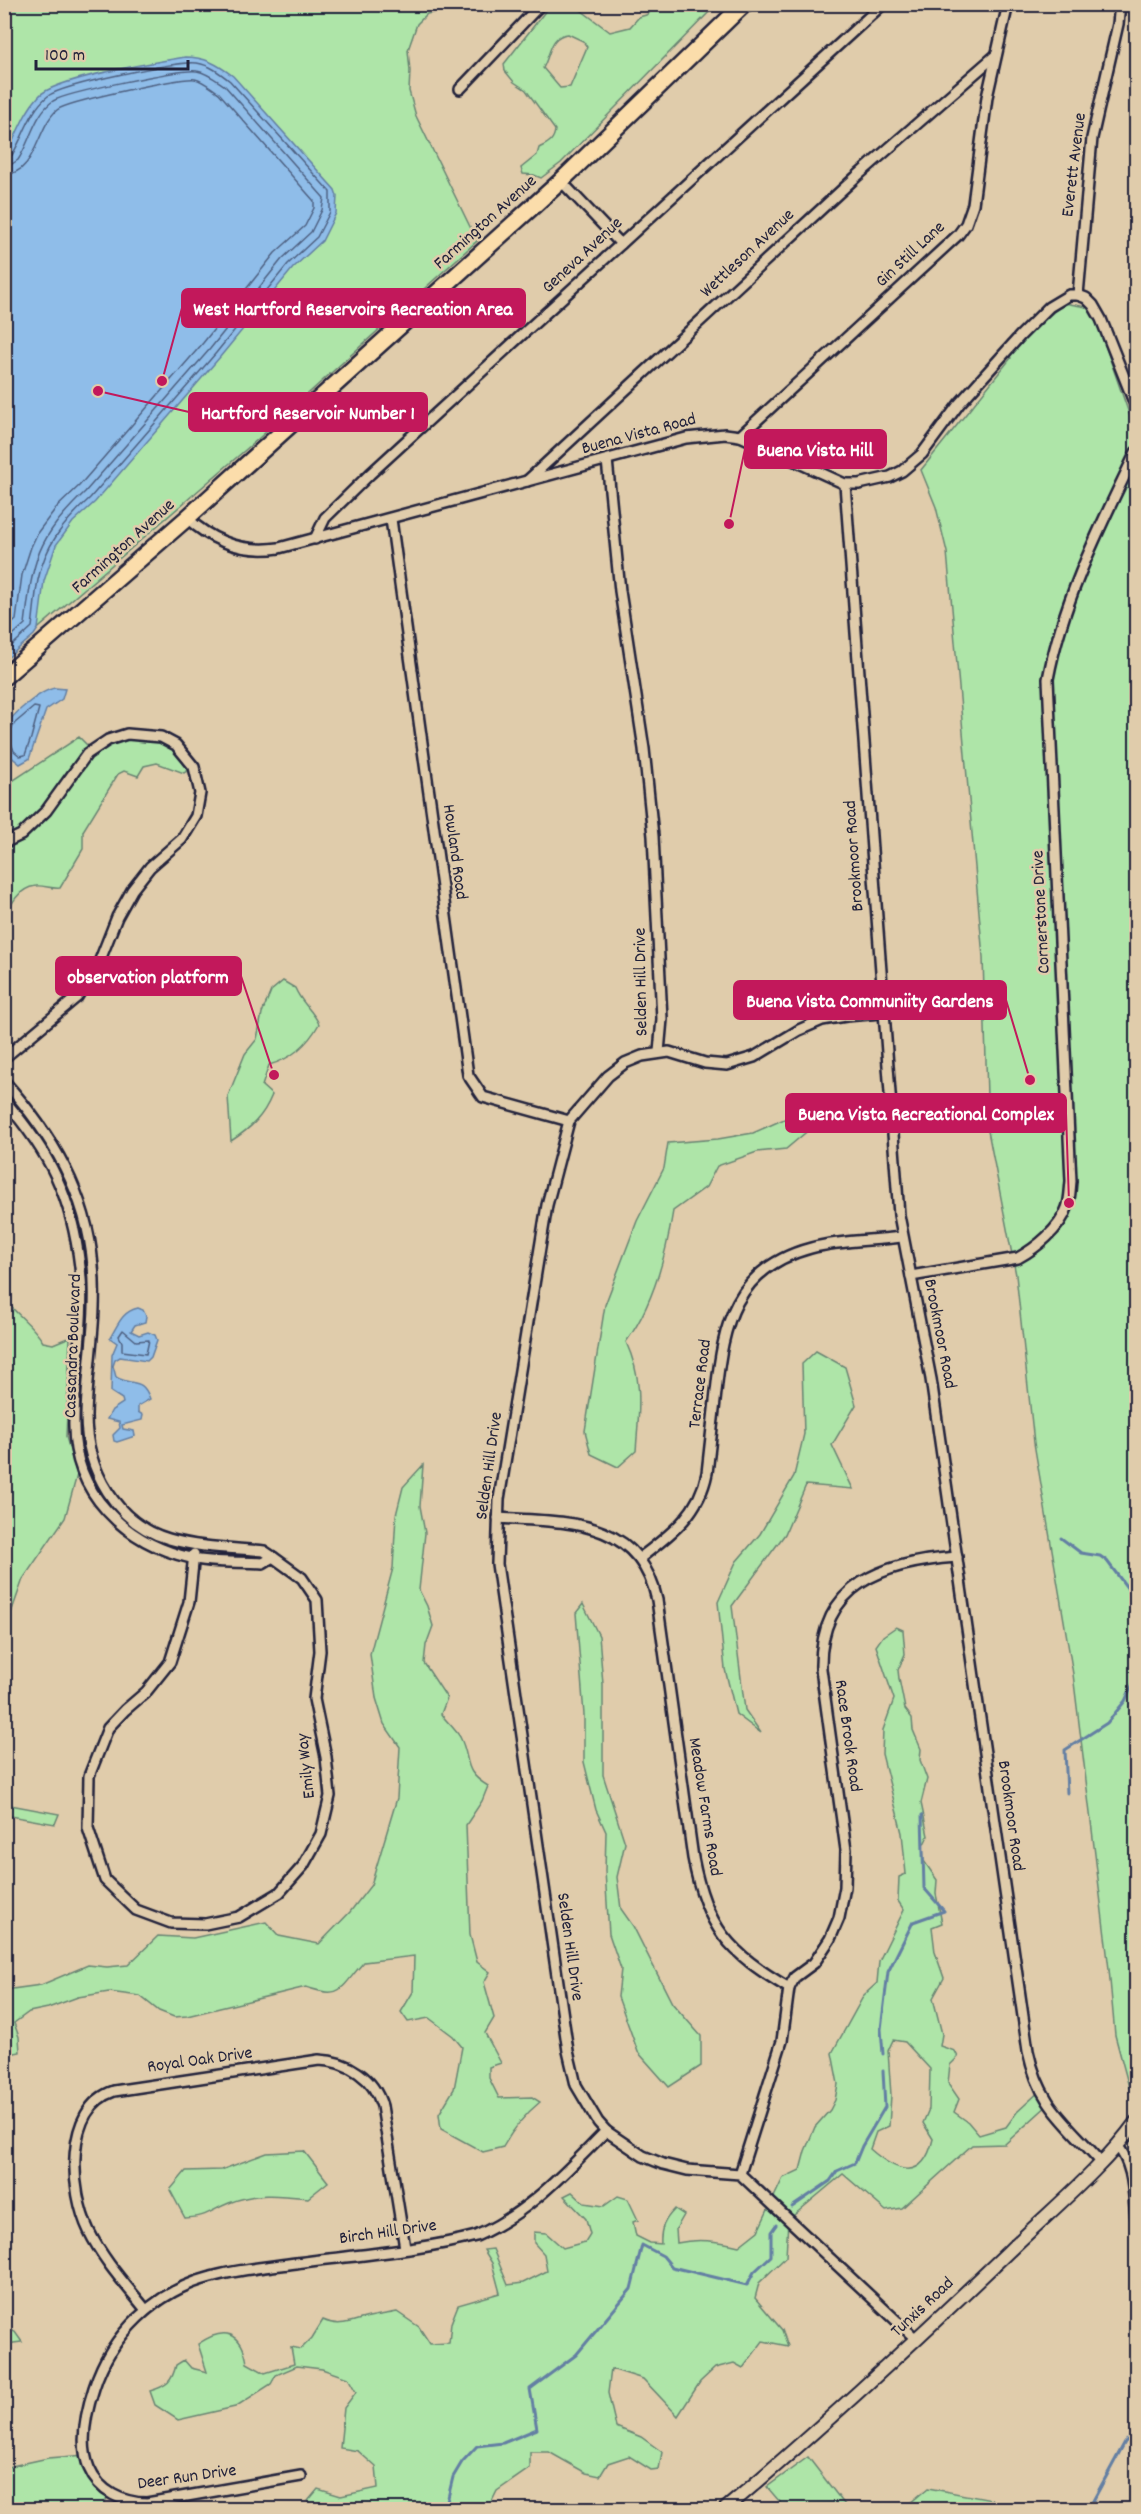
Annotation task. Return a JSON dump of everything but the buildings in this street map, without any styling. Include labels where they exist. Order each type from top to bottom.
[{"type":"main road","name":"Farmington Avenue","points":[[4,677],[187,518],[561,181],[744,4]]},
{"type":"street","points":[[460,89],[541,4]]},
{"type":"street","name":"Geneva Avenue","points":[[315,539],[325,518],[370,474],[883,4]]},
{"type":"street","name":"Gin Still Lane","points":[[740,436],[958,235],[966,224],[973,204],[987,97],[1008,4]]},
{"type":"street","name":"Everett Avenue","points":[[1078,295],[1092,138],[1118,24],[1120,4]]},
{"type":"street","name":"Wettleson Avenue","points":[[526,482],[856,177],[996,55]]},
{"type":"street","points":[[561,181],[621,244]]},
{"type":"street","points":[[846,484],[860,484],[890,477],[913,464],[935,439],[970,391],[1020,336],[1061,299],[1078,295],[1086,298],[1093,305],[1101,319],[1137,407]]},
{"type":"street","name":"Buena Vista Road","points":[[187,518],[213,538],[250,549],[279,548],[686,438],[725,434],[740,436],[846,484]]},
{"type":"street","name":"Cornerstone Drive","points":[[911,1276],[1018,1258],[1028,1253],[1046,1237],[1060,1220],[1069,1203],[1071,1181],[1048,679],[1055,643],[1068,601],[1137,452]]},
{"type":"street","name":"Selden Hill Drive","points":[[607,460],[621,591],[644,749],[653,836],[662,1019],[659,1052],[633,1060],[613,1072],[569,1121],[547,1205],[498,1518],[498,1582],[568,2051],[576,2085],[594,2116],[606,2131],[643,2156],[687,2170],[740,2174]]},
{"type":"street","name":"Brookmoor Road","points":[[846,484],[882,1013],[902,1237],[932,1379],[1000,1864],[1033,2074],[1040,2091],[1053,2109],[1101,2162]]},
{"type":"street","name":"Howland Road","points":[[391,519],[468,1075],[483,1097],[569,1121]]},
{"type":"street","points":[[4,843],[21,835],[46,811],[87,754],[108,740],[127,734],[161,737],[176,745],[194,767],[200,793],[196,816],[182,839],[150,867],[132,890],[117,917],[100,960],[77,997],[4,1058]]},
{"type":"street","points":[[659,1052],[673,1053],[705,1063],[727,1065],[754,1057],[799,1030],[822,1020],[882,1013]]},
{"type":"street","name":"Cassandra Boulevard","points":[[4,1081],[43,1127],[61,1156],[73,1181],[84,1218],[93,1267],[94,1300],[87,1435],[97,1474],[109,1494],[130,1518],[166,1539],[194,1546]]},
{"type":"street","name":"Cassandra Boulevard","points":[[4,1100],[36,1139],[51,1163],[59,1179],[76,1237],[82,1295],[74,1424],[81,1466],[92,1488],[120,1526],[160,1550],[193,1559]]},
{"type":"street","name":"Terrace Road","points":[[640,1558],[687,1519],[702,1493],[707,1473],[723,1335],[734,1307],[748,1286],[776,1263],[802,1251],[826,1245],[902,1237]]},
{"type":"street","name":"Meadow Farms Road","points":[[498,1518],[563,1522],[590,1527],[621,1541],[640,1558],[650,1575],[657,1600],[693,1858],[703,1898],[716,1925],[734,1950],[758,1970],[789,1988]]},
{"type":"street","name":"Emily Way","points":[[194,1546],[264,1551],[273,1557],[302,1578],[317,1600],[320,1651],[314,1699],[326,1757],[330,1796],[321,1834],[303,1866],[279,1893],[239,1917],[205,1924],[171,1923],[136,1910],[105,1880],[88,1828],[88,1776],[108,1728],[146,1692],[170,1662],[189,1602],[194,1546]]},
{"type":"street","points":[[193,1559],[263,1563],[273,1557]]},
{"type":"street","name":"Race Brook Road","points":[[789,1988],[795,1977],[814,1963],[830,1939],[839,1918],[845,1887],[846,1850],[821,1669],[821,1652],[825,1632],[843,1599],[870,1576],[900,1564],[957,1557]]},
{"type":"street","points":[[789,1988],[782,2041],[740,2174],[916,2339]]},
{"type":"street","name":"Royal Oak Drive","points":[[146,2310],[114,2270],[94,2240],[83,2215],[78,2190],[76,2156],[81,2123],[94,2102],[114,2091],[319,2060],[338,2062],[351,2068],[371,2084],[381,2100],[405,2248]]},
{"type":"street","name":"Tunxis Road","points":[[724,2510],[916,2339],[1101,2162],[1137,2122]]},
{"type":"street","name":"Birch Hill Drive","points":[[146,2310],[167,2295],[210,2277],[476,2236],[504,2222],[544,2193],[606,2131]]},
{"type":"street","points":[[1117,2145],[1125,2155],[1131,2171],[1137,2217]]},
{"type":"street","name":"Deer Run Drive","points":[[146,2310],[128,2327],[112,2350],[92,2393],[84,2450],[88,2466],[100,2484],[123,2500],[147,2503],[301,2476]]},
{"type":"green space","points":[[551,4],[574,5],[610,32],[630,27],[639,17],[646,15],[658,5],[716,5],[561,163],[541,178],[523,174],[521,168],[537,155],[539,148],[552,139],[555,130],[526,90],[514,82],[505,71],[504,64]],"holes":[[[568,34],[583,41],[587,47],[570,87],[560,88],[543,68],[551,46],[557,38]]]},
{"type":"green space","points":[[4,5],[451,5],[446,10],[427,14],[417,24],[408,50],[409,91],[416,116],[477,241],[258,439],[5,657]]},
{"type":"green space","points":[[1064,303],[1092,308],[1132,422],[1136,426],[1136,2094],[1130,2091],[1115,2035],[1073,1674],[1034,1443],[1016,1275],[988,1131],[983,957],[947,552],[936,507],[921,470],[1011,358],[1007,352]]},
{"type":"green space","points":[[127,734],[161,737],[194,767],[184,773],[157,763],[144,766],[138,776],[124,771],[118,774],[83,831],[83,849],[60,888],[36,886],[24,890],[12,904],[5,921],[5,781],[11,782],[79,737],[93,751]]},
{"type":"green space","points":[[283,981],[295,988],[319,1024],[298,1050],[285,1059],[269,1065],[262,1086],[272,1095],[265,1110],[256,1121],[231,1141],[228,1096],[245,1054],[257,1039],[262,1013],[271,991]]},
{"type":"green space","points":[[791,1116],[816,1119],[811,1128],[786,1149],[757,1152],[717,1166],[706,1187],[673,1211],[657,1280],[644,1312],[626,1342],[632,1356],[638,1383],[636,1451],[618,1467],[591,1454],[585,1431],[605,1305],[637,1221],[664,1168],[668,1143],[718,1139],[753,1133]]},
{"type":"green space","points":[[5,1300],[35,1330],[43,1342],[53,1344],[70,1337],[66,1437],[77,1475],[65,1518],[23,1579],[5,1630]]},
{"type":"green space","points":[[816,1351],[845,1367],[856,1405],[832,1445],[853,1489],[806,1485],[785,1534],[732,1606],[745,1710],[761,1733],[736,1714],[725,1669],[718,1602],[736,1562],[760,1534],[794,1476],[804,1434],[802,1364]]},
{"type":"green space","points":[[423,1465],[420,1506],[425,1533],[419,1590],[433,1626],[426,1645],[424,1663],[447,1698],[441,1714],[460,1737],[470,1770],[488,1786],[482,1801],[466,1825],[470,1935],[477,1962],[490,1972],[484,1982],[494,2018],[485,2033],[501,2063],[489,2067],[489,2078],[499,2098],[532,2097],[540,2102],[519,2123],[503,2147],[483,2152],[441,2129],[439,2114],[454,2089],[462,2047],[453,2036],[429,2018],[408,2022],[401,2012],[413,1992],[414,1956],[364,1962],[345,1985],[334,1992],[318,1991],[306,1987],[187,2016],[174,2017],[159,2011],[140,1996],[109,1992],[78,1997],[29,2012],[14,2023],[19,2037],[20,2052],[5,2055],[5,1990],[41,1985],[88,1965],[107,1967],[128,1965],[158,1936],[193,1938],[266,1922],[279,1936],[319,1944],[350,1912],[371,1885],[397,1798],[400,1747],[384,1724],[376,1698],[370,1654],[393,1568],[396,1515],[403,1487]]},
{"type":"green space","points":[[583,1604],[599,1636],[603,1684],[603,1775],[625,1843],[617,1877],[621,1909],[633,1926],[672,2003],[701,2036],[701,2066],[669,2087],[638,2052],[618,1997],[621,1969],[609,1934],[605,1871],[606,1832],[596,1810],[584,1762],[584,1715],[576,1613]]},
{"type":"green space","points":[[896,1627],[903,1630],[905,1654],[898,1670],[899,1679],[905,1709],[912,1718],[913,1730],[921,1749],[920,1760],[927,1779],[921,1803],[928,1836],[923,1846],[924,1861],[937,1880],[936,1894],[942,1923],[932,1927],[935,1952],[944,1978],[933,1998],[942,2034],[940,2046],[955,2051],[958,2057],[950,2065],[948,2083],[959,2099],[954,2112],[968,2122],[979,2135],[1006,2127],[1017,2112],[1040,2091],[1049,2104],[1005,2144],[972,2145],[902,2208],[886,2211],[843,2174],[788,2220],[786,2257],[759,2283],[755,2298],[782,2330],[788,2346],[763,2341],[743,2368],[734,2363],[715,2368],[700,2382],[678,2416],[643,2379],[611,2369],[608,2393],[616,2427],[641,2437],[662,2452],[659,2469],[651,2470],[629,2456],[608,2463],[600,2476],[586,2473],[549,2452],[530,2452],[530,2468],[497,2491],[488,2509],[309,2509],[308,2501],[318,2489],[341,2496],[378,2488],[376,2467],[358,2451],[340,2448],[344,2408],[356,2392],[348,2378],[322,2369],[297,2366],[276,2375],[271,2384],[235,2407],[178,2420],[155,2405],[150,2391],[168,2382],[173,2376],[176,2365],[184,2360],[191,2368],[207,2372],[198,2344],[216,2335],[224,2334],[236,2338],[245,2352],[247,2363],[265,2373],[294,2364],[291,2347],[301,2349],[312,2338],[323,2320],[340,2324],[397,2312],[419,2327],[430,2344],[449,2343],[451,2323],[458,2305],[500,2293],[492,2263],[484,2250],[493,2249],[508,2285],[523,2283],[547,2271],[544,2254],[534,2243],[534,2232],[546,2233],[563,2248],[585,2242],[590,2234],[586,2219],[564,2196],[572,2192],[584,2203],[604,2206],[618,2196],[628,2199],[638,2220],[633,2222],[636,2236],[650,2243],[661,2244],[664,2225],[675,2209],[684,2215],[676,2229],[677,2243],[708,2241],[739,2246],[758,2231],[783,2178],[800,2170],[815,2127],[830,2110],[835,2100],[838,2084],[832,2053],[864,1995],[877,1983],[879,1961],[904,1910],[898,1901],[899,1877],[906,1874],[902,1833],[882,1754],[883,1730],[894,1699],[876,1646],[883,1636]],"holes":[[[893,2040],[905,2042],[930,2069],[929,2109],[923,2123],[933,2139],[929,2153],[923,2162],[908,2169],[890,2164],[870,2149],[876,2132],[889,2126],[891,2095],[888,2051]]]},
{"type":"green space","points":[[4,1804],[59,1814],[55,1824],[5,1815]]},
{"type":"green space","points":[[304,2151],[328,2182],[308,2198],[278,2195],[248,2197],[204,2215],[185,2218],[170,2190],[186,2171],[221,2170],[267,2153]]},
{"type":"green space","points":[[4,2253],[6,2290],[9,2293],[6,2297],[6,2328],[15,2332],[22,2342],[6,2344],[7,2467],[48,2458],[85,2455],[88,2466],[110,2493],[101,2509],[5,2509]]},
{"type":"green space","points":[[808,2457],[848,2509],[786,2509],[767,2487]]},
{"type":"green space","points":[[928,2488],[992,2500],[991,2509],[903,2509]]},
{"type":"water","points":[[185,57],[210,62],[233,76],[335,190],[336,213],[322,241],[293,268],[95,502],[73,522],[56,545],[44,581],[38,629],[5,660],[5,156],[29,110],[39,96],[49,89],[85,77]]},
{"type":"water","points":[[55,688],[65,689],[62,699],[46,710],[29,759],[20,764],[9,755],[5,737],[7,725],[26,705]]},
{"type":"water","points":[[138,1308],[143,1310],[146,1316],[145,1322],[135,1325],[131,1331],[139,1335],[148,1332],[155,1335],[157,1340],[151,1357],[147,1361],[120,1357],[115,1360],[113,1366],[116,1377],[144,1387],[150,1399],[138,1406],[138,1412],[143,1415],[142,1420],[122,1425],[123,1429],[134,1431],[135,1436],[117,1442],[114,1441],[113,1435],[120,1428],[119,1422],[107,1419],[112,1410],[123,1403],[122,1399],[111,1392],[112,1355],[117,1343],[110,1338],[124,1316]]},
{"type":"waterway","points":[[1061,1538],[1081,1553],[1100,1556],[1107,1561],[1128,1589],[1136,1605]]},
{"type":"waterway","points":[[1067,1793],[1065,1750],[1107,1723],[1125,1701],[1136,1677]]},
{"type":"waterway","points":[[883,2054],[881,2029],[888,1972],[913,1922],[944,1911],[924,1888],[922,1815]]},
{"type":"waterway","points":[[792,2207],[830,2181],[837,2171],[855,2163],[862,2146],[885,2107],[883,2071]]},
{"type":"waterway","points":[[445,2510],[453,2477],[462,2462],[477,2446],[503,2443],[537,2429],[530,2389],[576,2355],[631,2289],[642,2245],[663,2256],[672,2267],[747,2285],[754,2272],[771,2256],[771,2232],[776,2225]]},
{"type":"waterway","points":[[1088,2510],[1125,2442],[1136,2433]]},
{"type":"place","name":"West Hartford Reservoirs Recreation Area","points":[[162,381]]},
{"type":"place","name":"Hartford Reservoir Number 1","points":[[98,391]]},
{"type":"place","name":"Buena Vista Hill","points":[[729,524]]},
{"type":"place","name":"observation platform","points":[[274,1075]]},
{"type":"place","name":"Buena Vista Communiity Gardens","points":[[1030,1080]]},
{"type":"place","name":"Buena Vista Recreational Complex","points":[[1069,1203]]}]
